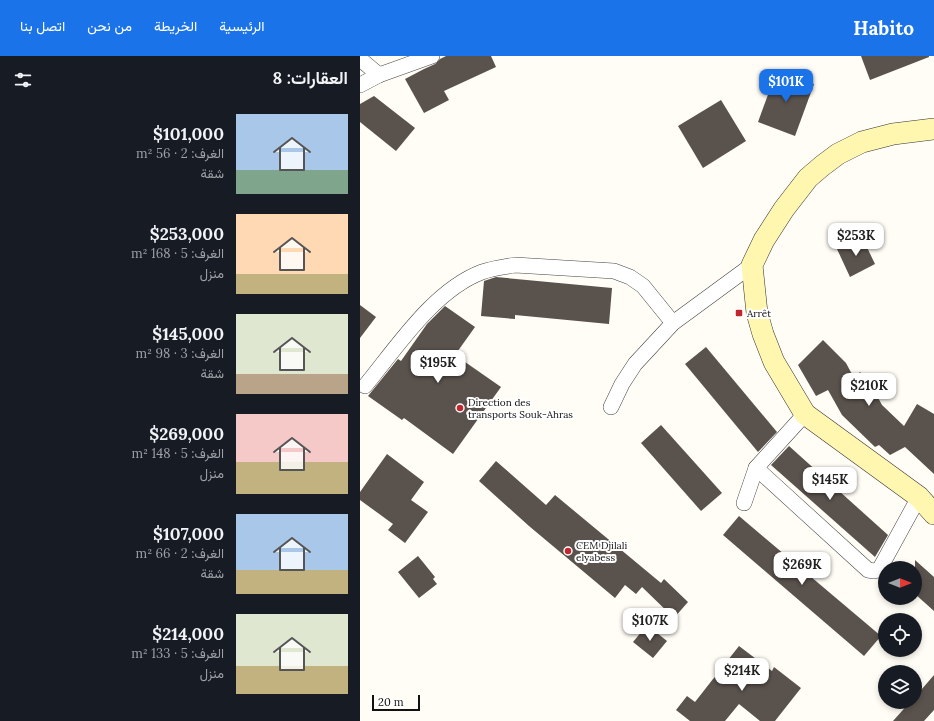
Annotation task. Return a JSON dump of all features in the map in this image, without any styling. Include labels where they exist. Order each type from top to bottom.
[{"type":"street","points":[[360,85],[379,75],[432,56]]},
{"type":"street","points":[[360,59],[379,75]]},
{"type":"street","points":[[611,407],[622,384],[635,364],[673,323],[752,265],[764,240],[784,208],[808,178],[838,154],[862,142],[893,134],[934,129]]},
{"type":"street","points":[[365,386],[426,311],[458,284],[482,272],[500,267],[515,265],[614,271],[630,277],[643,286],[673,323]]},
{"type":"street","points":[[752,265],[757,313],[762,334],[774,362],[805,414],[919,497],[934,514]]},
{"type":"street","points":[[744,503],[756,468],[805,414]]},
{"type":"street","points":[[756,468],[868,570],[879,570],[919,497]]},
{"type":"building","points":[[446,56],[491,56],[496,67],[444,91],[449,100],[424,113],[405,79],[435,64]]},
{"type":"building","points":[[861,56],[929,56],[929,57],[870,80]]},
{"type":"building","points":[[777,70],[814,84],[795,136],[758,122]]},
{"type":"building","points":[[374,96],[415,128],[396,151],[360,122],[360,104]]},
{"type":"building","points":[[721,100],[746,141],[703,168],[678,126]]},
{"type":"building","points":[[862,237],[875,264],[850,277],[837,249]]},
{"type":"building","points":[[496,277],[612,288],[609,324],[515,315],[515,319],[481,316],[484,281]]},
{"type":"building","points":[[360,305],[376,317],[360,338]]},
{"type":"building","points":[[445,306],[475,327],[455,355],[501,387],[453,454],[404,418],[402,420],[368,396],[398,359],[401,361],[427,324]]},
{"type":"building","points":[[823,340],[846,363],[854,378],[860,372],[869,381],[882,405],[904,426],[917,404],[934,414],[934,474],[905,447],[890,455],[879,445],[875,447],[842,415],[828,390],[816,396],[798,365]]},
{"type":"building","points":[[706,347],[777,432],[758,452],[685,364]]},
{"type":"building","points":[[661,425],[722,493],[701,511],[641,443]]},
{"type":"building","points":[[789,446],[888,535],[875,557],[771,465]]},
{"type":"building","points":[[387,454],[424,482],[411,500],[428,512],[405,543],[388,530],[393,524],[360,500],[360,492]]},
{"type":"building","points":[[496,461],[546,505],[555,495],[661,583],[664,579],[688,602],[674,618],[642,587],[636,594],[625,585],[615,598],[529,526],[479,481]]},
{"type":"building","points":[[739,516],[878,633],[878,640],[864,656],[723,535]]},
{"type":"building","points":[[418,556],[435,577],[433,579],[437,584],[419,598],[398,572]]},
{"type":"building","points":[[922,566],[934,577],[934,611],[922,600]]},
{"type":"building","points":[[647,625],[667,641],[653,658],[633,642]]},
{"type":"building","points":[[739,646],[772,671],[774,667],[801,688],[775,721],[760,721],[739,704],[725,721],[690,721],[676,710],[687,696],[695,702],[713,679],[725,667],[724,665]]},
{"type":"building","points":[[934,675],[934,710],[924,721],[893,721],[904,709],[922,709],[922,689]]},
{"type":"place","name":"Arrêt","points":[[739,313]]},
{"type":"place","name":"Direction des transports Souk-Ahras","points":[[460,408]]},
{"type":"place","name":"CEM Djilali elyabess","points":[[568,551]]}]
